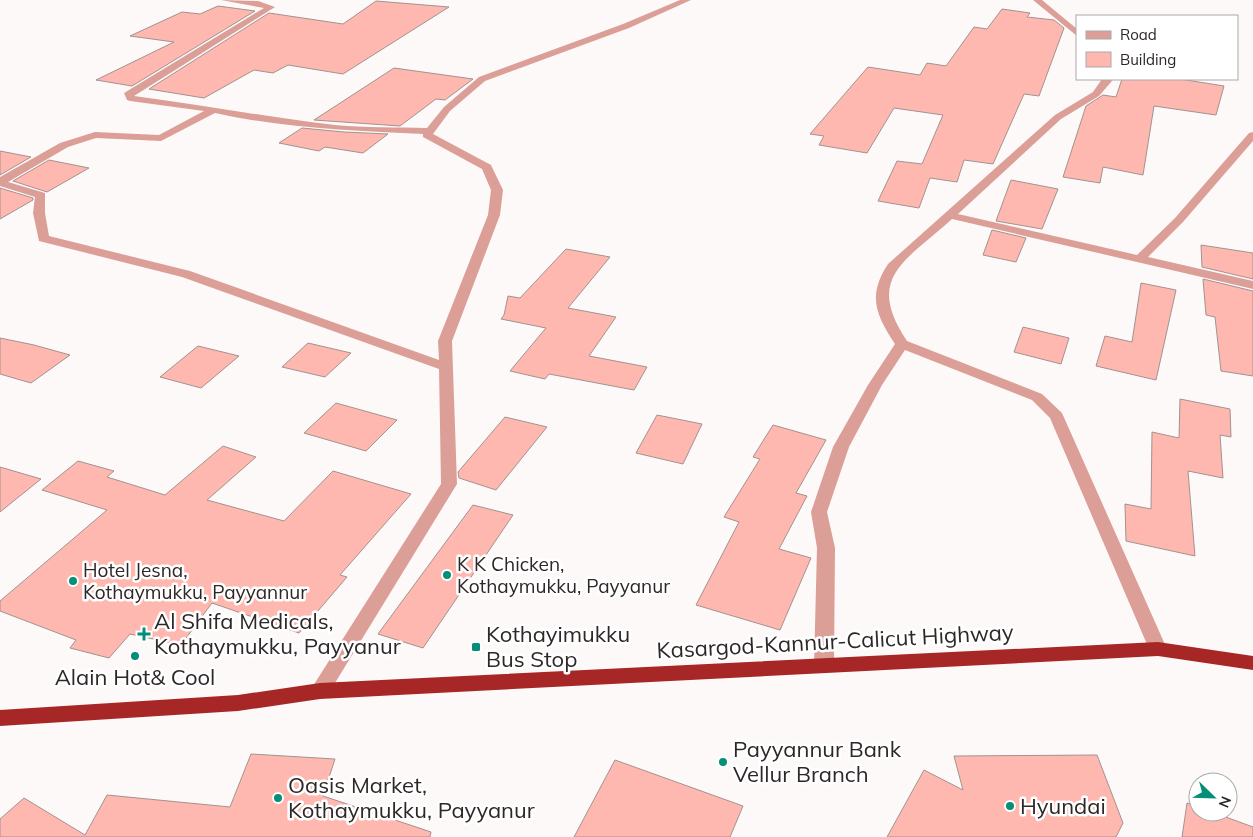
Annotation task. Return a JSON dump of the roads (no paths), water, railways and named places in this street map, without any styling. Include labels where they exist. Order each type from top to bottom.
[{"type":"highway","name":"Kasargod-Kannur-Calicut Highway","points":[[0,718],[238,703],[320,690],[1158,649],[1253,663]]},
{"type":"street","points":[[226,0],[271,7],[129,93],[130,98],[247,117],[338,128],[430,131]]},
{"type":"street","points":[[320,690],[449,484],[445,340],[494,215],[497,190],[486,167],[427,135],[447,109],[482,79],[626,26],[687,0]]},
{"type":"street","points":[[1037,0],[1076,33]]},
{"type":"street","points":[[1106,80],[1096,94],[1058,116],[892,266],[884,282],[881,297],[888,321],[902,344],[1036,397],[1057,416],[1158,649]]},
{"type":"street","points":[[0,183],[64,145],[95,135],[161,138],[213,110]]},
{"type":"street","points":[[1140,258],[1179,220],[1253,135]]},
{"type":"street","points":[[0,183],[41,195],[39,212],[43,238],[184,274],[276,304],[384,347],[446,367]]},
{"type":"street","points":[[949,215],[1253,285]]},
{"type":"street","points":[[824,665],[826,548],[819,512],[841,446],[875,385],[902,344]]},
{"type":"place","name":"K K Chicken, Kothaymukku, Payyanur","points":[[447,575]]},
{"type":"place","name":"Hotel Jesna, Kothaymukku, Payyannur","points":[[73,581]]},
{"type":"place","name":"Al Shifa Medicals, Kothaymukku, Payyanur","points":[[144,634]]},
{"type":"place","name":"Kothayimukku Bus Stop","points":[[476,647]]},
{"type":"place","name":"Alain Hot& Cool","points":[[135,656]]},
{"type":"place","name":"Payyannur Bank Vellur Branch","points":[[723,762]]},
{"type":"place","name":"Oasis Market, Kothaymukku, Payyanur","points":[[278,798]]},
{"type":"place","name":"Hyundai","points":[[1010,806]]}]
